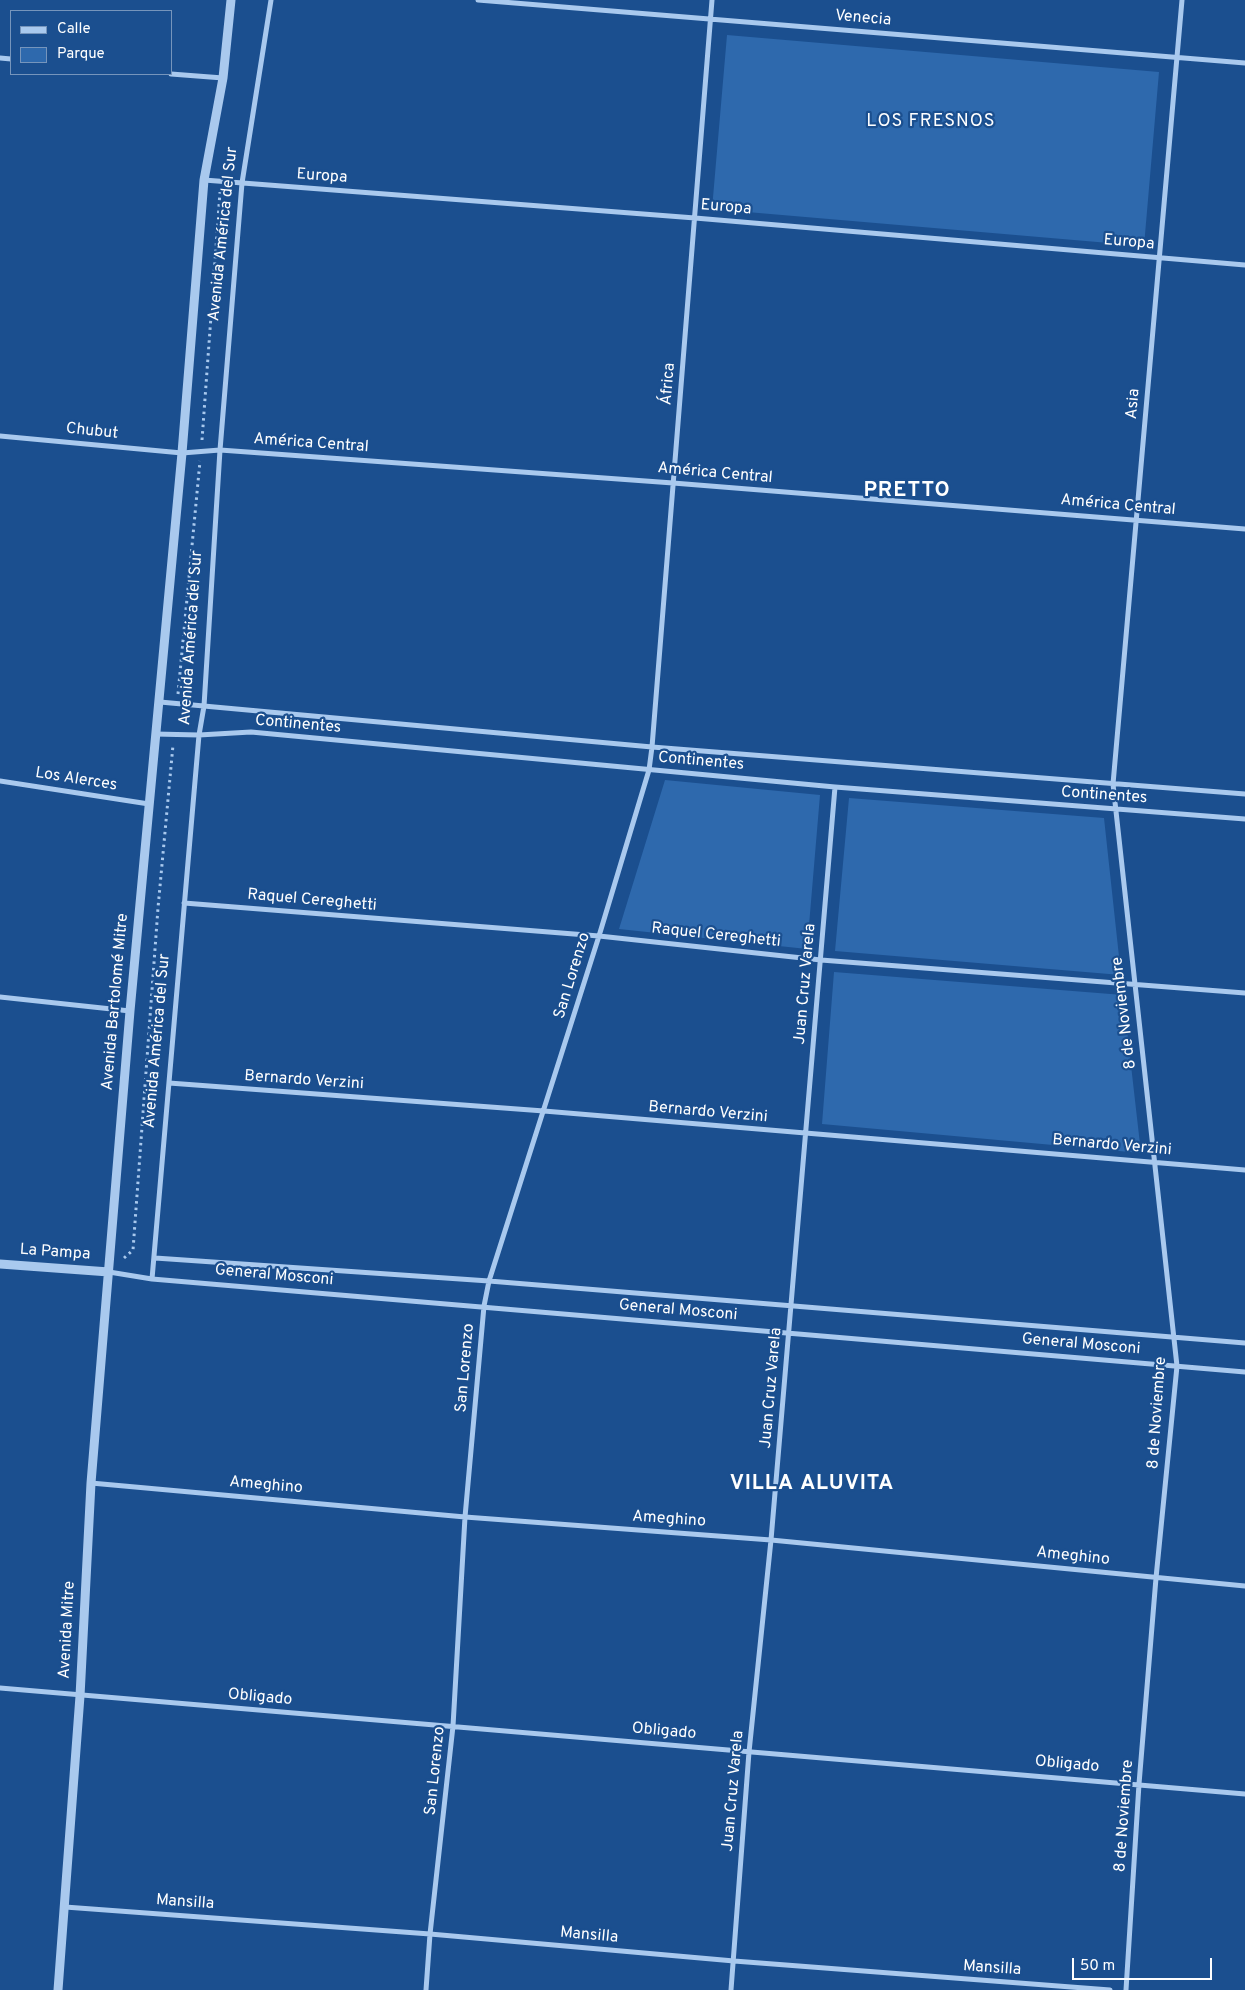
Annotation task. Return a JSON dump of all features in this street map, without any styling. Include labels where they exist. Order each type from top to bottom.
[{"type":"street","name":"Avenida América del Sur","points":[[155,734],[160,702],[204,180],[222,78],[231,0]]},
{"type":"street","name":"Avenida América del Sur","points":[[152,1279],[199,735],[204,706],[220,450],[242,183],[271,0]]},
{"type":"street","name":"Venecia","points":[[478,0],[1245,63]]},
{"type":"street","name":"África","points":[[649,770],[712,0]]},
{"type":"street","name":"Asia","points":[[1116,809],[1113,784],[1182,0]]},
{"type":"street","points":[[172,74],[222,78]]},
{"type":"street","name":"Europa","points":[[204,180],[695,218],[1245,265]]},
{"type":"street","name":"Chubut","points":[[0,436],[182,453]]},
{"type":"street","name":"América Central","points":[[182,453],[220,450],[673,483],[1245,529]]},
{"type":"street","name":"Continentes","points":[[160,702],[652,746],[1245,794]]},
{"type":"street","name":"Continentes","points":[[155,734],[199,735],[251,732],[834,787],[1245,819]]},
{"type":"street","name":"Avenida Bartolomé Mitre","points":[[109,1272],[155,734]]},
{"type":"street","name":"San Lorenzo","points":[[426,1990],[430,1934],[454,1726],[465,1517],[484,1306],[489,1281],[599,936],[649,770]]},
{"type":"street","name":"Los Alerces","points":[[0,781],[149,804]]},
{"type":"street","name":"Juan Cruz Varela","points":[[731,1990],[750,1752],[789,1334],[834,787]]},
{"type":"street","name":"8 de Noviembre","points":[[1116,809],[1177,1366],[1156,1578],[1139,1784],[1126,1990]]},
{"type":"street","name":"Raquel Cereghetti","points":[[184,903],[599,936],[821,960],[1245,993]]},
{"type":"street","points":[[0,997],[130,1011]]},
{"type":"street","name":"Bernardo Verzini","points":[[169,1083],[544,1111],[1245,1170]]},
{"type":"street","name":"General Mosconi","points":[[155,1258],[489,1281],[1245,1343]]},
{"type":"street","name":"La Pampa","points":[[0,1264],[109,1272]]},
{"type":"street","name":"General Mosconi","points":[[109,1272],[152,1279],[1245,1372]]},
{"type":"street","name":"Avenida Mitre","points":[[58,1990],[80,1696],[91,1483],[109,1272]]},
{"type":"street","name":"Ameghino","points":[[91,1483],[465,1517],[771,1540],[1245,1586]]},
{"type":"street","name":"Obligado","points":[[0,1688],[1245,1794]]},
{"type":"street","name":"Mansilla","points":[[65,1907],[430,1934],[734,1961],[1110,1990]]},
{"type":"path","points":[[178,704],[201,452],[221,182]]},
{"type":"path","points":[[109,1272],[133,1250],[158,908],[174,734]]},
{"type":"green space","points":[[727,35],[1159,72],[1144,246],[712,209]]},
{"type":"green space","points":[[665,780],[820,795],[807,949],[619,929]]},
{"type":"green space","points":[[849,798],[1104,818],[1121,975],[835,951]]},
{"type":"green space","points":[[834,972],[1123,995],[1141,1153],[822,1124]]},
{"type":"district","name":"LOS FRESNOS","points":[[931,122]]},
{"type":"district","name":"PRETTO","points":[[907,492]]},
{"type":"district","name":"VILLA ALUVITA","points":[[812,1485]]}]
